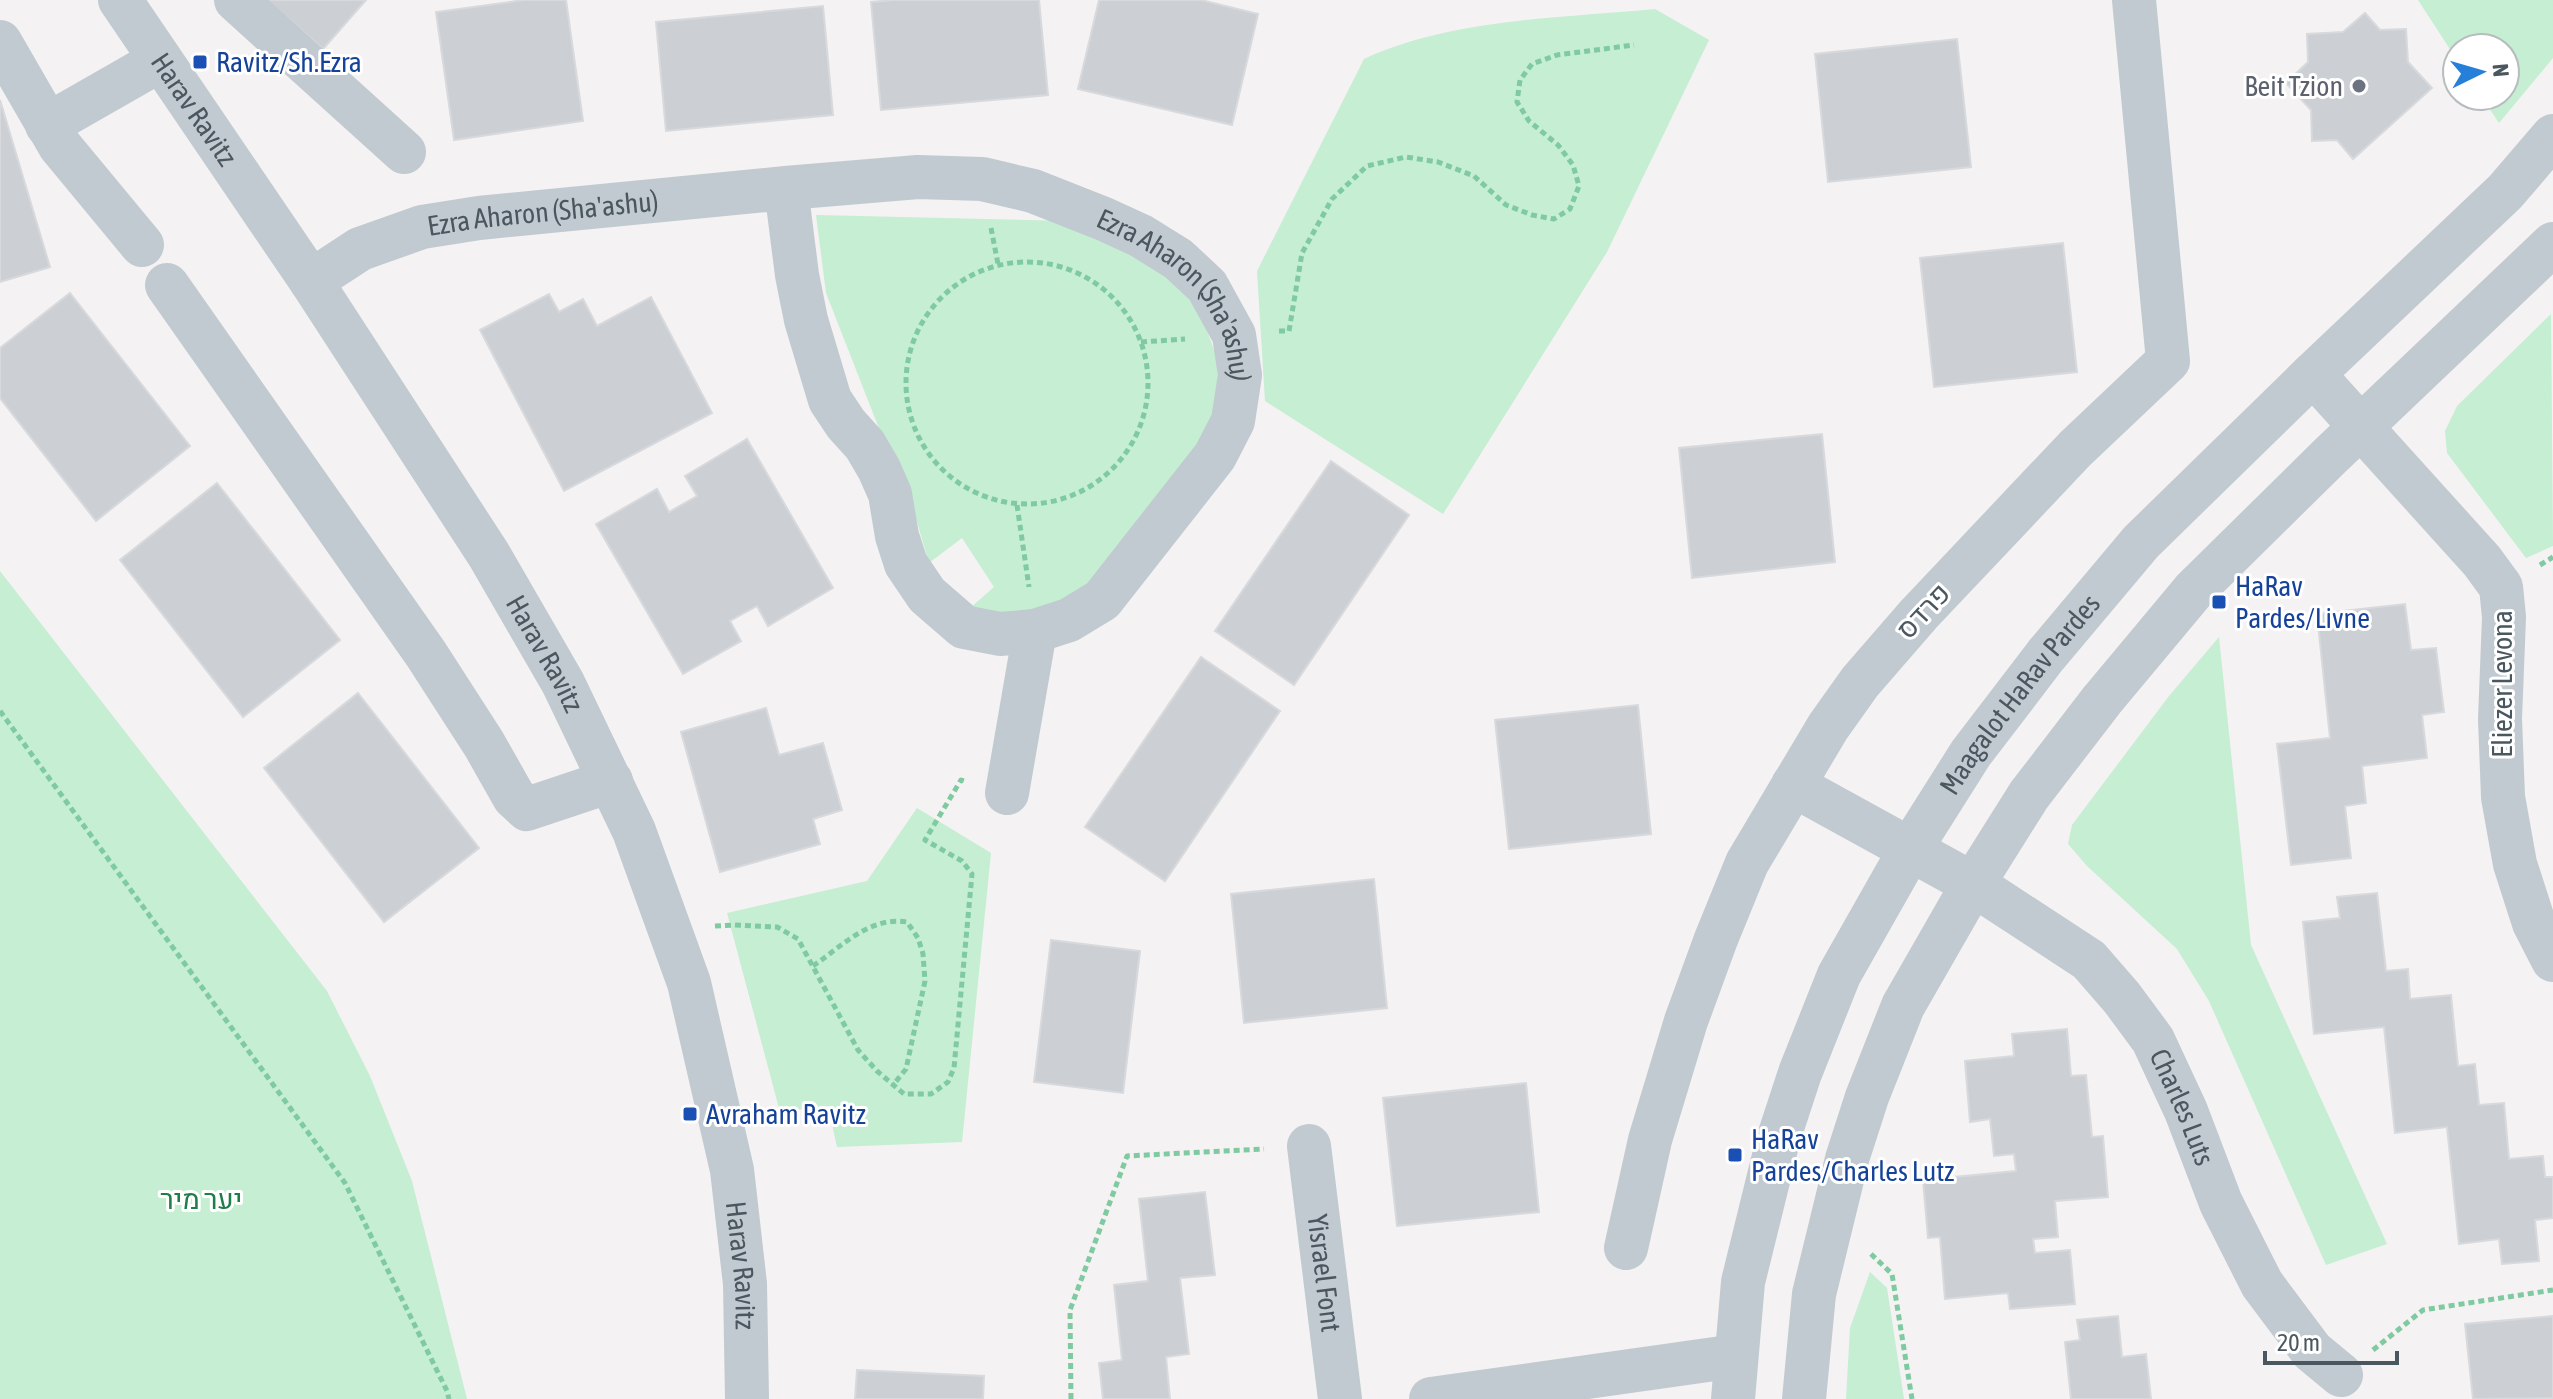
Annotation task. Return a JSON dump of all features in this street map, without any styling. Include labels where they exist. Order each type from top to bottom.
[{"type":"street","name":"Harav Ravitz","points":[[120,0],[311,281],[489,555],[563,683],[634,831],[689,983],[732,1170],[745,1284],[747,1399]]},
{"type":"street","points":[[236,0],[404,152]]},
{"type":"street","name":"פרדס","points":[[1626,1248],[1650,1140],[1701,980],[1747,863],[1828,727],[1899,636],[2075,449],[2168,361],[2134,0]]},
{"type":"street","points":[[0,42],[60,146],[142,245]]},
{"type":"street","points":[[47,125],[159,61]]},
{"type":"street","name":"Maagalot HaRav Pardes","points":[[1733,1399],[1743,1282],[1778,1140],[1800,1073],[1839,975],[1911,848],[1971,753],[2046,655],[2141,542],[2505,192],[2553,136]]},
{"type":"street","name":"Ezra Aharon (Sha'ashu)","points":[[311,281],[360,249],[422,227],[479,218],[786,188],[918,177],[982,179],[1033,191],[1116,224],[1178,259],[1207,286],[1234,335],[1240,375],[1233,421],[1215,456],[1102,600],[1069,620],[1035,631],[1000,634],[964,627],[927,595],[906,564],[897,536],[890,494],[879,469],[865,445],[830,400],[806,320],[786,188]]},
{"type":"street","points":[[1804,1399],[1814,1294],[1847,1159],[1867,1097],[1903,1006],[1973,884],[2029,795],[2102,700],[2193,591],[2553,244]]},
{"type":"street","points":[[167,285],[426,654],[514,797],[527,809],[611,781]]},
{"type":"street","name":"Eliezer Levona","points":[[2313,374],[2482,561],[2501,587],[2504,617],[2500,719],[2503,797],[2515,864],[2534,923],[2553,960]]},
{"type":"street","points":[[1007,793],[1035,631]]},
{"type":"street","name":"Charles Luts","points":[[1793,785],[1973,884],[2089,960],[2153,1040],[2186,1111],[2221,1203],[2262,1284],[2312,1351],[2341,1375]]},
{"type":"street","name":"Yisrael Font","points":[[1309,1146],[1340,1399]]},
{"type":"street","points":[[1431,1399],[1736,1356]]},
{"type":"path","points":[[1141,342],[1289,331],[1302,253],[1332,199],[1367,166],[1406,157],[1438,162],[1474,176],[1506,205],[1554,219],[1570,209],[1579,186],[1573,165],[1558,145],[1529,121],[1517,102],[1520,80],[1532,64],[1557,55],[1634,45]]},
{"type":"path","points":[[1034,261],[1068,268],[1099,285],[1124,311],[1141,342],[1148,376],[1145,411],[1132,443],[1112,470],[1084,491],[1052,502],[1017,505],[979,495],[946,474],[922,444],[908,409],[906,371],[916,335],[935,303],[963,279],[998,264],[1034,261]]},
{"type":"path","points":[[1017,505],[1035,631]]},
{"type":"path","points":[[0,711],[345,1183],[449,1399]]},
{"type":"path","points":[[670,930],[734,925],[777,927],[798,939],[858,1050],[904,1094],[931,1094],[948,1082],[954,1068],[972,874],[962,861],[925,840],[961,780],[1007,793]]},
{"type":"path","points":[[813,966],[871,925],[891,920],[907,922],[918,938],[925,981],[906,1069],[893,1085]]},
{"type":"path","points":[[1071,1399],[1070,1310],[1127,1156],[1309,1146]]},
{"type":"path","points":[[1833,1217],[1892,1274],[1912,1399]]},
{"type":"path","points":[[2341,1375],[2423,1310],[2553,1290]]},
{"type":"green space","points":[[2418,0],[2553,0],[2553,58],[2521,97],[2521,32],[2441,32],[2441,35]]},
{"type":"green space","points":[[1655,9],[1709,40],[1607,252],[1443,514],[1265,401],[1257,271],[1364,59],[1398,46],[1470,28]]},
{"type":"green space","points":[[2492,112],[2508,112],[2499,123]]},
{"type":"green space","points":[[816,215],[1071,221],[1152,264],[1187,295],[1203,320],[1216,355],[1220,399],[1211,438],[1082,597],[1014,616],[969,609],[994,587],[962,538],[929,563],[903,474],[880,431],[826,293]]},
{"type":"green space","points":[[2551,314],[2553,546],[2526,558],[2447,453],[2445,431],[2457,406]]},
{"type":"green space","name":"יער מיר","points":[[0,571],[327,991],[370,1076],[412,1181],[467,1399],[0,1399]]},
{"type":"green space","points":[[2219,637],[2251,945],[2387,1244],[2326,1265],[2209,1001],[2177,949],[2087,866],[2068,844],[2072,825],[2169,696]]},
{"type":"green space","points":[[917,808],[991,853],[962,1142],[837,1147],[828,1106],[780,1112],[727,913],[867,881]]},
{"type":"green space","points":[[1870,1272],[1887,1288],[1904,1399],[1846,1399],[1850,1328]]},
{"type":"building","points":[[267,0],[366,0],[323,49]]},
{"type":"building","points":[[524,0],[566,0],[583,121],[454,140],[436,12]]},
{"type":"building","points":[[1039,0],[1048,95],[881,110],[871,2]]},
{"type":"building","points":[[1099,0],[1201,0],[1258,14],[1232,125],[1078,89]]},
{"type":"building","points":[[823,6],[833,115],[666,131],[656,22]]},
{"type":"building","name":"Beit Tzion","points":[[2365,13],[2380,30],[2406,29],[2408,62],[2432,88],[2353,159],[2337,140],[2312,141],[2311,110],[2286,83],[2308,62],[2307,34],[2343,32]]},
{"type":"building","points":[[1957,39],[1971,167],[1828,182],[1815,54]]},
{"type":"building","points":[[0,100],[50,267],[0,282]]},
{"type":"building","points":[[2063,243],[2077,372],[1934,387],[1920,258]]},
{"type":"building","points":[[70,293],[190,446],[96,521],[0,398],[0,348]]},
{"type":"building","points":[[549,294],[559,312],[583,299],[597,326],[651,297],[712,413],[564,491],[480,330]]},
{"type":"building","points":[[1822,434],[1835,562],[1692,578],[1679,448]]},
{"type":"building","points":[[747,439],[833,588],[768,626],[757,606],[730,621],[741,641],[683,674],[596,524],[657,489],[669,512],[697,496],[685,476]]},
{"type":"building","points":[[1331,461],[1409,515],[1294,685],[1215,631]]},
{"type":"building","points":[[217,483],[340,640],[243,717],[120,560]]},
{"type":"building","points":[[2405,604],[2411,650],[2436,648],[2444,712],[2422,715],[2427,758],[2362,766],[2366,803],[2345,806],[2351,858],[2291,865],[2277,744],[2330,738],[2317,614]]},
{"type":"building","points":[[1201,657],[1280,711],[1165,881],[1085,827]]},
{"type":"building","points":[[358,693],[479,848],[384,922],[264,768]]},
{"type":"building","points":[[1638,705],[1651,834],[1509,849],[1495,720]]},
{"type":"building","points":[[766,708],[779,755],[823,743],[842,810],[813,819],[820,844],[720,872],[681,732]]},
{"type":"building","points":[[1374,879],[1387,1008],[1244,1023],[1231,894]]},
{"type":"building","points":[[2377,893],[2386,971],[2408,969],[2410,999],[2451,995],[2458,1066],[2475,1064],[2479,1105],[2504,1103],[2509,1159],[2543,1156],[2545,1177],[2553,1177],[2553,1218],[2535,1220],[2539,1261],[2502,1264],[2499,1239],[2459,1244],[2447,1127],[2395,1133],[2384,1027],[2314,1034],[2303,922],[2340,918],[2337,897]]},
{"type":"building","points":[[1051,940],[1140,951],[1123,1093],[1034,1082]]},
{"type":"building","points":[[2067,1029],[2071,1076],[2086,1075],[2092,1137],[2103,1136],[2108,1197],[2055,1201],[2058,1237],[2033,1239],[2035,1253],[2070,1250],[2075,1304],[2010,1309],[2008,1293],[1945,1299],[1940,1237],[1928,1238],[1923,1180],[2016,1171],[2014,1154],[1994,1156],[1990,1119],[1970,1122],[1965,1061],[2014,1056],[2012,1034]]},
{"type":"building","points":[[1526,1083],[1539,1212],[1397,1226],[1383,1098]]},
{"type":"building","points":[[1205,1192],[1215,1275],[1180,1278],[1189,1354],[1166,1357],[1170,1399],[1103,1399],[1099,1363],[1122,1360],[1114,1285],[1148,1281],[1139,1199]]},
{"type":"building","points":[[2118,1316],[2122,1357],[2146,1354],[2151,1399],[2071,1399],[2065,1342],[2080,1340],[2077,1320]]},
{"type":"building","points":[[2553,1316],[2553,1398],[2473,1399],[2465,1324]]},
{"type":"building","points":[[857,1370],[984,1376],[983,1399],[855,1399]]},
{"type":"place","name":"Ravitz/Sh.Ezra","points":[[200,62]]},
{"type":"place","name":"Beit Tzion","points":[[2359,86]]},
{"type":"place","name":"HaRav Pardes/Livne","points":[[2219,602]]},
{"type":"place","name":"Avraham Ravitz","points":[[690,1114]]},
{"type":"place","name":"HaRav Pardes/Charles Lutz","points":[[1735,1155]]}]
